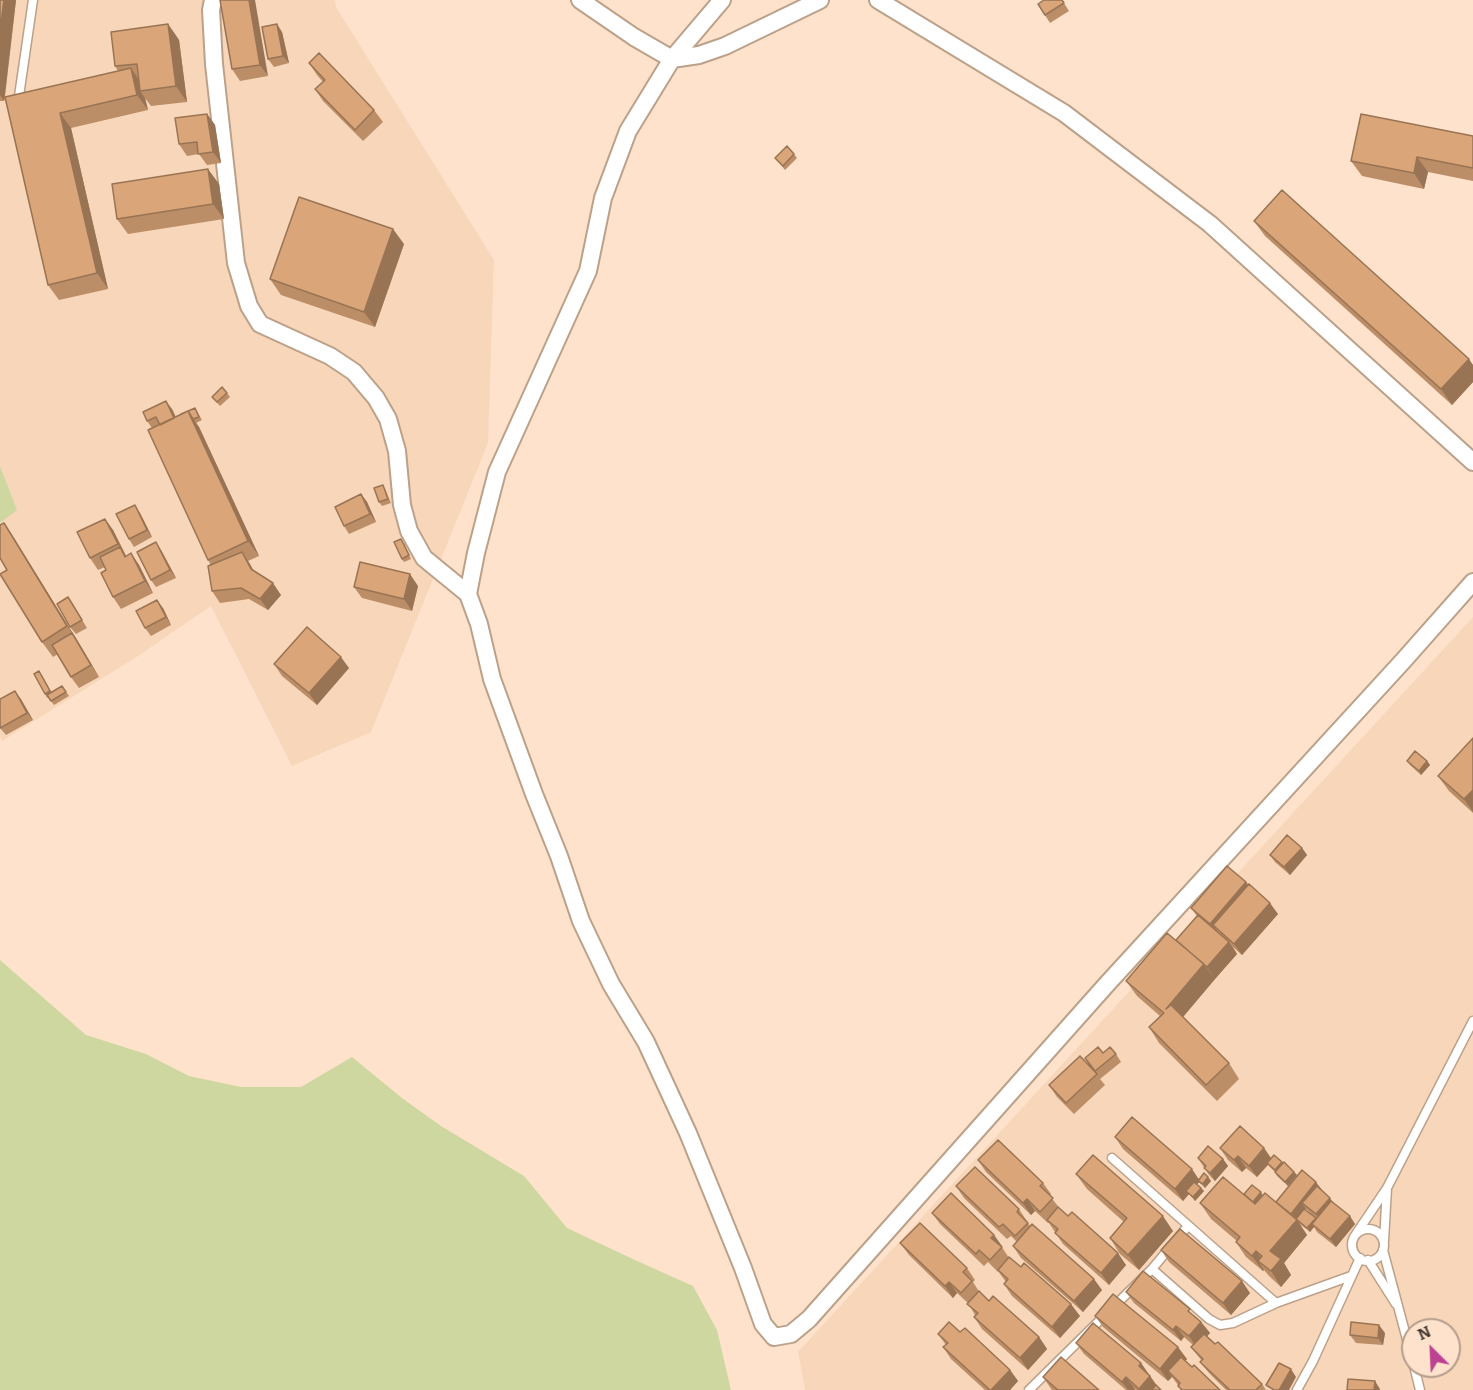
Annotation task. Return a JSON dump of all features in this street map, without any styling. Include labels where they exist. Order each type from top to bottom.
[{"type":"street","points":[[213,0],[211,10],[214,64],[236,263],[249,306],[260,324],[330,356],[354,372],[376,398],[388,419],[397,451],[402,505],[409,531],[424,558],[468,594],[479,624],[492,679],[581,921],[611,984],[646,1042],[679,1112],[743,1268],[763,1324],[774,1337],[791,1334],[809,1319],[1107,984],[1403,662],[1473,582]]},
{"type":"street","points":[[580,0],[634,37],[672,59],[699,55],[725,46],[820,0]]},
{"type":"street","points":[[468,594],[497,472],[588,271],[603,198],[628,131],[672,59],[722,0]]},
{"type":"street","points":[[878,0],[1064,113],[1210,225],[1473,462]]},
{"type":"lane","points":[[20,96],[33,0]]},
{"type":"lane","points":[[1401,1312],[1364,1259],[1356,1255],[1352,1242],[1387,1188],[1473,1021]]},
{"type":"lane","points":[[1112,1158],[1276,1304]]},
{"type":"lane","points":[[1297,1390],[1313,1361],[1351,1276],[1364,1259],[1377,1257],[1383,1248],[1387,1188]]},
{"type":"lane","points":[[1029,1390],[1152,1269],[1188,1226]]},
{"type":"lane","points":[[1356,1234],[1365,1230],[1374,1230],[1382,1237],[1402,1318]]},
{"type":"lane","points":[[1152,1269],[1209,1319],[1220,1325],[1233,1323],[1351,1276]]},
{"type":"shaded area","points":[[0,0],[335,0],[336,7],[494,260],[488,443],[371,732],[292,766],[211,606],[138,656],[2,741],[0,737],[0,522],[16,509],[0,466]]},
{"type":"shaded area","points":[[1473,617],[1473,1390],[805,1390],[798,1352]]},
{"type":"green space","points":[[0,466],[17,510],[0,523]]},
{"type":"green space","points":[[0,960],[86,1035],[146,1054],[189,1076],[241,1087],[301,1087],[352,1057],[441,1126],[524,1176],[567,1228],[693,1286],[717,1330],[731,1390],[0,1390]]},
{"type":"building","points":[[0,0],[4,0],[0,30]]},
{"type":"building","points":[[220,0],[249,0],[260,65],[232,69]]},
{"type":"building","points":[[1044,0],[1062,0],[1064,3],[1045,15],[1038,4]]},
{"type":"building","points":[[168,24],[176,86],[140,91],[137,64],[115,66],[111,32]]},
{"type":"building","points":[[277,24],[283,56],[268,59],[262,27]]},
{"type":"building","points":[[319,53],[374,110],[355,130],[315,89],[325,80],[309,63]]},
{"type":"building","points":[[131,68],[137,95],[60,113],[97,273],[48,285],[5,97]]},
{"type":"building","points":[[207,114],[213,152],[198,154],[197,142],[179,144],[175,118]]},
{"type":"building","points":[[1361,114],[1473,136],[1473,168],[1417,157],[1414,173],[1351,161]]},
{"type":"building","points":[[787,146],[794,154],[783,166],[775,158]]},
{"type":"building","points":[[208,169],[213,204],[117,219],[112,184]]},
{"type":"building","points":[[1282,190],[1469,359],[1441,389],[1254,221]]},
{"type":"building","points":[[299,197],[393,229],[364,312],[270,279]]},
{"type":"building","points":[[222,387],[227,393],[217,402],[212,397]]},
{"type":"building","points":[[166,401],[174,418],[160,425],[156,417],[147,421],[143,412]]},
{"type":"building","points":[[195,408],[199,417],[193,419],[188,411]]},
{"type":"building","points":[[188,411],[248,541],[208,560],[148,430]]},
{"type":"building","points":[[383,485],[388,499],[379,502],[374,488]]},
{"type":"building","points":[[361,494],[370,514],[344,526],[335,507]]},
{"type":"building","points":[[135,505],[147,530],[129,539],[116,514]]},
{"type":"building","points":[[105,519],[118,544],[90,558],[77,532]]},
{"type":"building","points":[[4,523],[67,626],[42,642],[0,574],[7,570],[0,558],[0,525]]},
{"type":"building","points":[[401,539],[409,555],[402,559],[394,542]]},
{"type":"building","points":[[156,542],[170,570],[151,580],[137,552]]},
{"type":"building","points":[[120,547],[125,557],[131,553],[145,581],[113,597],[101,573],[106,570],[100,557]]},
{"type":"building","points":[[242,552],[251,569],[273,583],[260,599],[241,588],[212,591],[208,566]]},
{"type":"building","points":[[360,562],[410,574],[404,599],[354,587]]},
{"type":"building","points":[[68,597],[82,620],[70,627],[57,604]]},
{"type":"building","points":[[157,600],[166,617],[145,628],[136,611]]},
{"type":"building","points":[[307,627],[341,657],[309,693],[274,664]]},
{"type":"building","points":[[72,633],[91,665],[71,677],[52,645]]},
{"type":"building","points":[[39,671],[50,691],[45,694],[34,674]]},
{"type":"building","points":[[62,686],[66,692],[51,701],[47,695]]},
{"type":"building","points":[[15,691],[27,713],[0,728],[0,699]]},
{"type":"building","points":[[1473,738],[1473,790],[1464,799],[1438,776]]},
{"type":"building","points":[[1415,751],[1427,761],[1419,771],[1407,761]]},
{"type":"building","points":[[1287,835],[1302,848],[1284,867],[1270,855]]},
{"type":"building","points":[[1227,866],[1246,882],[1210,924],[1191,908]]},
{"type":"building","points":[[1249,884],[1270,903],[1234,944],[1213,925]]},
{"type":"building","points":[[1198,915],[1229,942],[1207,967],[1176,940]]},
{"type":"building","points":[[1167,933],[1204,964],[1166,1009],[1171,1005],[1229,1063],[1206,1085],[1149,1027],[1164,1013],[1126,981]]},
{"type":"building","points":[[1098,1047],[1103,1053],[1110,1047],[1116,1054],[1095,1071],[1085,1058]]},
{"type":"building","points":[[1080,1056],[1097,1074],[1066,1103],[1049,1085]]},
{"type":"building","points":[[1132,1117],[1192,1169],[1175,1189],[1115,1137]]},
{"type":"building","points":[[1240,1126],[1264,1148],[1249,1166],[1238,1156],[1234,1160],[1220,1148]]},
{"type":"building","points":[[998,1140],[1043,1183],[1040,1186],[1053,1198],[1040,1212],[1027,1199],[1023,1203],[978,1160]]},
{"type":"building","points":[[1208,1146],[1223,1159],[1210,1173],[1198,1158]]},
{"type":"building","points":[[1093,1155],[1163,1216],[1128,1255],[1110,1238],[1127,1218],[1076,1174]]},
{"type":"building","points":[[1274,1155],[1282,1162],[1275,1170],[1267,1163]]},
{"type":"building","points":[[1284,1162],[1294,1172],[1285,1182],[1275,1172]]},
{"type":"building","points":[[975,1167],[1019,1209],[1017,1212],[1028,1223],[1015,1236],[1003,1224],[999,1227],[956,1186]]},
{"type":"building","points":[[1302,1170],[1316,1182],[1291,1214],[1276,1202]]},
{"type":"building","points":[[1204,1173],[1208,1177],[1203,1184],[1198,1181]]},
{"type":"building","points":[[1223,1177],[1255,1204],[1265,1193],[1297,1220],[1270,1251],[1281,1259],[1271,1271],[1258,1261],[1262,1256],[1256,1251],[1252,1256],[1236,1242],[1240,1237],[1200,1203]]},
{"type":"building","points":[[1194,1182],[1201,1188],[1193,1197],[1186,1191]]},
{"type":"building","points":[[1252,1185],[1261,1192],[1253,1202],[1244,1194]]},
{"type":"building","points":[[1317,1186],[1330,1198],[1316,1214],[1302,1203]]},
{"type":"building","points":[[951,1193],[994,1235],[991,1238],[1002,1247],[990,1260],[979,1250],[976,1254],[932,1213]]},
{"type":"building","points":[[1331,1201],[1350,1216],[1330,1239],[1312,1224]]},
{"type":"building","points":[[1058,1207],[1068,1216],[1072,1212],[1118,1253],[1101,1273],[1055,1233],[1058,1229],[1047,1220]]},
{"type":"building","points":[[1304,1209],[1316,1218],[1307,1228],[1296,1219]]},
{"type":"building","points":[[920,1223],[967,1268],[963,1272],[972,1281],[961,1293],[949,1282],[945,1286],[900,1243]]},
{"type":"building","points":[[1032,1224],[1094,1279],[1074,1301],[1013,1246]]},
{"type":"building","points":[[1180,1229],[1242,1281],[1223,1303],[1161,1250]]},
{"type":"building","points":[[1009,1257],[1021,1267],[1024,1263],[1071,1304],[1052,1327],[1004,1284],[1008,1279],[998,1270]]},
{"type":"building","points":[[1143,1271],[1190,1309],[1188,1311],[1201,1322],[1189,1336],[1176,1326],[1173,1330],[1126,1292]]},
{"type":"building","points":[[979,1291],[989,1301],[993,1296],[1039,1337],[1020,1358],[974,1317],[978,1313],[967,1304]]},
{"type":"building","points":[[1113,1294],[1178,1347],[1160,1369],[1095,1316]]},
{"type":"building","points":[[949,1322],[960,1332],[965,1328],[1010,1370],[991,1390],[943,1347],[948,1343],[938,1334]]},
{"type":"building","points":[[1351,1322],[1379,1325],[1378,1338],[1350,1335]]},
{"type":"building","points":[[1093,1323],[1141,1363],[1139,1366],[1150,1376],[1139,1389],[1126,1377],[1122,1382],[1076,1343]]},
{"type":"building","points":[[1204,1334],[1215,1344],[1218,1342],[1262,1384],[1256,1390],[1230,1390],[1200,1362],[1203,1359],[1191,1347]]},
{"type":"building","points":[[1061,1357],[1099,1390],[1058,1390],[1043,1377]]},
{"type":"building","points":[[1181,1357],[1192,1367],[1194,1365],[1220,1390],[1182,1390],[1178,1386],[1180,1383],[1168,1371]]},
{"type":"building","points":[[1279,1363],[1291,1369],[1279,1390],[1274,1390],[1266,1385]]},
{"type":"building","points":[[1348,1379],[1375,1381],[1374,1390],[1347,1390]]}]
